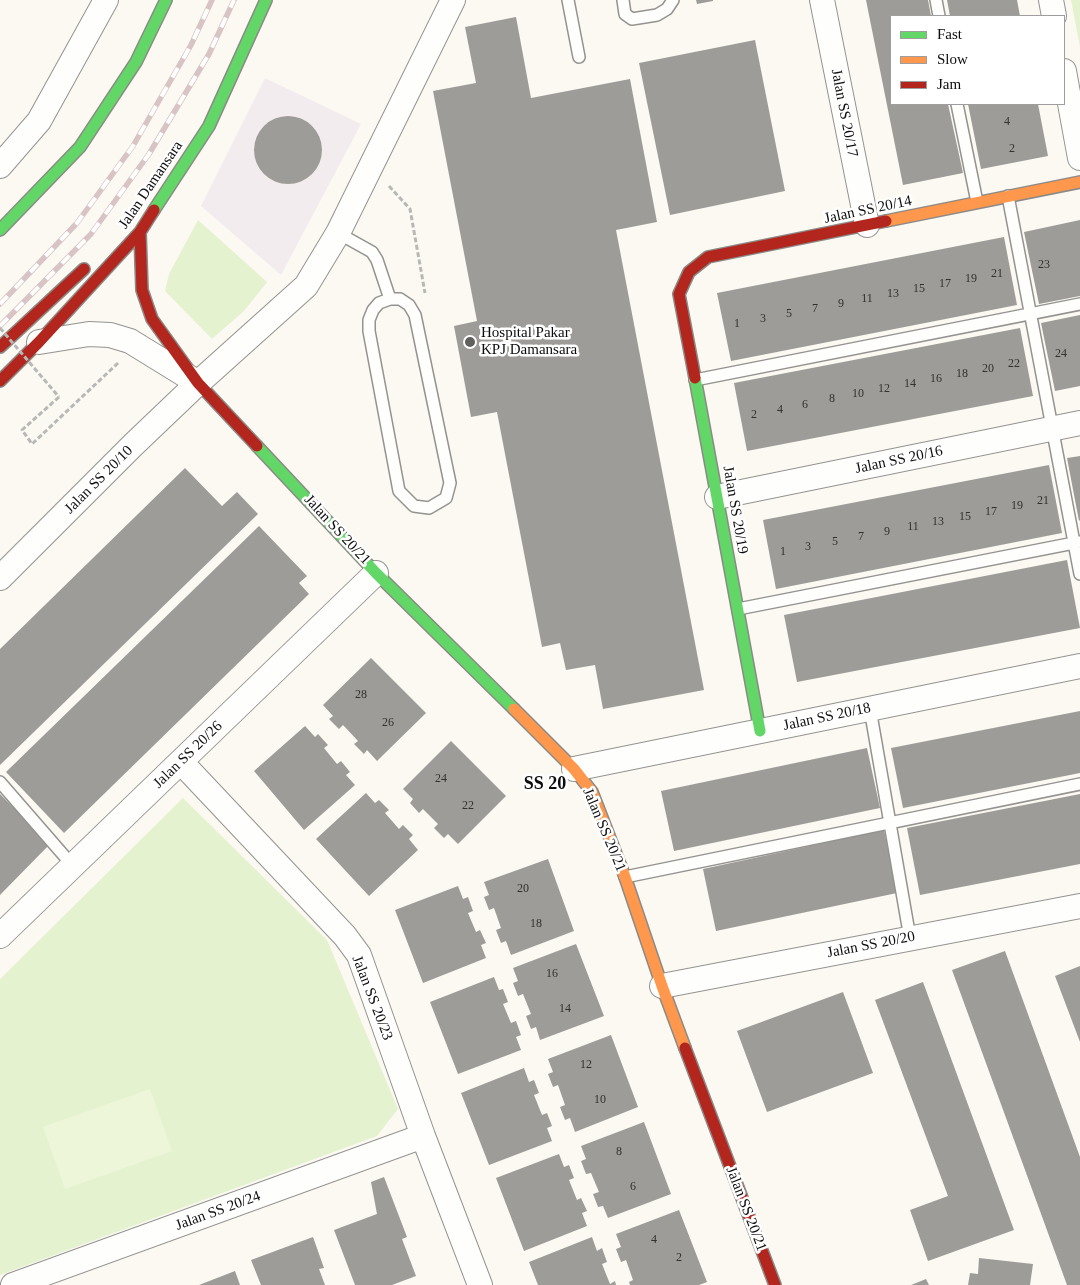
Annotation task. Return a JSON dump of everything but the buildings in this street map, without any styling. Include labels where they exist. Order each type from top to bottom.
[{"type":"street","points":[[0,166],[39,121],[106,0]]},
{"type":"street","points":[[0,230],[80,147],[136,62],[166,0]]},
{"type":"street","name":"Jalan Damansara","points":[[0,380],[39,342],[140,232],[209,126],[266,0]]},
{"type":"street","name":"Jalan SS 20/10","points":[[0,578],[198,383],[306,286],[338,232],[453,0]]},
{"type":"street","name":"Jalan SS 20/17","points":[[822,0],[867,225]]},
{"type":"street","points":[[1051,0],[1054,15]]},
{"type":"street","points":[[1065,76],[1080,158]]},
{"type":"street","name":"Jalan SS 20/14","points":[[680,294],[689,272],[708,257],[1080,182]]},
{"type":"street","points":[[0,347],[84,269],[140,232]]},
{"type":"street","name":"Jalan SS 20/21","points":[[140,232],[142,290],[152,319],[198,383],[376,572],[574,769],[592,792],[625,877],[662,986],[775,1285]]},
{"type":"street","name":"Jalan SS 20/19","points":[[680,294],[760,731]]},
{"type":"street","name":"Jalan SS 20/21","points":[[39,342],[89,334],[110,335],[130,340],[198,383]]},
{"type":"street","name":"Jalan SS 20/16","points":[[717,497],[1080,423]]},
{"type":"street","name":"Jalan SS 20/26","points":[[0,936],[376,572]]},
{"type":"street","name":"Jalan SS 20/18","points":[[574,769],[1080,666]]},
{"type":"street","name":"Jalan SS 20/23","points":[[181,762],[344,936],[359,955],[422,1136],[480,1285]]},
{"type":"street","name":"Jalan SS 20/20","points":[[662,986],[1080,906]]},
{"type":"street","name":"Jalan SS 20/24","points":[[13,1285],[422,1136]]},
{"type":"lane","points":[[568,0],[579,57]]},
{"type":"lane","points":[[623,0],[625,14],[632,19],[657,15],[667,9],[673,0]]},
{"type":"lane","points":[[936,0],[939,15]]},
{"type":"lane","points":[[957,105],[977,202]]},
{"type":"lane","points":[[1008,196],[1052,429],[1077,542],[1080,574]]},
{"type":"lane","points":[[338,232],[372,252],[377,260],[390,299]]},
{"type":"lane","points":[[390,299],[400,299],[409,305],[415,315],[450,483],[446,498],[429,508],[414,506],[399,491],[369,331],[369,320],[373,310],[379,303],[390,299]]},
{"type":"lane","points":[[695,380],[1080,304]]},
{"type":"lane","points":[[738,609],[1077,542]]},
{"type":"lane","points":[[870,708],[910,938]]},
{"type":"lane","points":[[0,782],[73,866]]},
{"type":"lane","points":[[625,877],[1080,784]]},
{"type":"path","points":[[384,180],[410,209],[425,294]]},
{"type":"path","points":[[0,328],[59,398],[22,430],[32,444],[137,345]]},
{"type":"shaded area","points":[[265,78],[361,124],[281,275],[201,206]]},
{"type":"green space","points":[[1071,0],[1080,0],[1080,47]]},
{"type":"green space","points":[[198,220],[267,282],[244,311],[212,339],[165,291],[169,274]]},
{"type":"green space","points":[[183,798],[327,940],[398,1109],[377,1136],[0,1275],[0,979]]},
{"type":"green space","points":[[150,1089],[172,1151],[65,1189],[43,1127]]},
{"type":"railway","points":[[0,304],[77,223],[133,146],[191,45],[212,0]]},
{"type":"railway","points":[[0,326],[91,234],[149,154],[209,54],[234,0]]},
{"type":"traffic: fast","points":[[0,230],[80,147],[136,62],[166,0]]},
{"type":"traffic: fast","points":[[154,210],[209,126],[266,0]]},
{"type":"traffic: fast","points":[[695,378],[760,731]]},
{"type":"traffic: fast","points":[[257,446],[376,573],[514,709]]},
{"type":"traffic: slow","points":[[886,221],[1080,182]]},
{"type":"traffic: slow","points":[[514,709],[574,769],[592,792],[625,877],[685,1048]]},
{"type":"traffic: jam","points":[[0,381],[39,342],[140,232],[154,210]]},
{"type":"traffic: jam","points":[[695,378],[679,294],[689,272],[708,257],[886,221]]},
{"type":"traffic: jam","points":[[140,232],[142,290],[152,319],[198,383],[257,446]]},
{"type":"traffic: jam","points":[[0,347],[84,269]]},
{"type":"traffic: jam","points":[[685,1048],[775,1285]]},
{"type":"place","name":"Hospital Pakar KPJ Damansara","points":[[470,342]]},
{"type":"district","name":"SS 20","points":[[545,784]]}]
